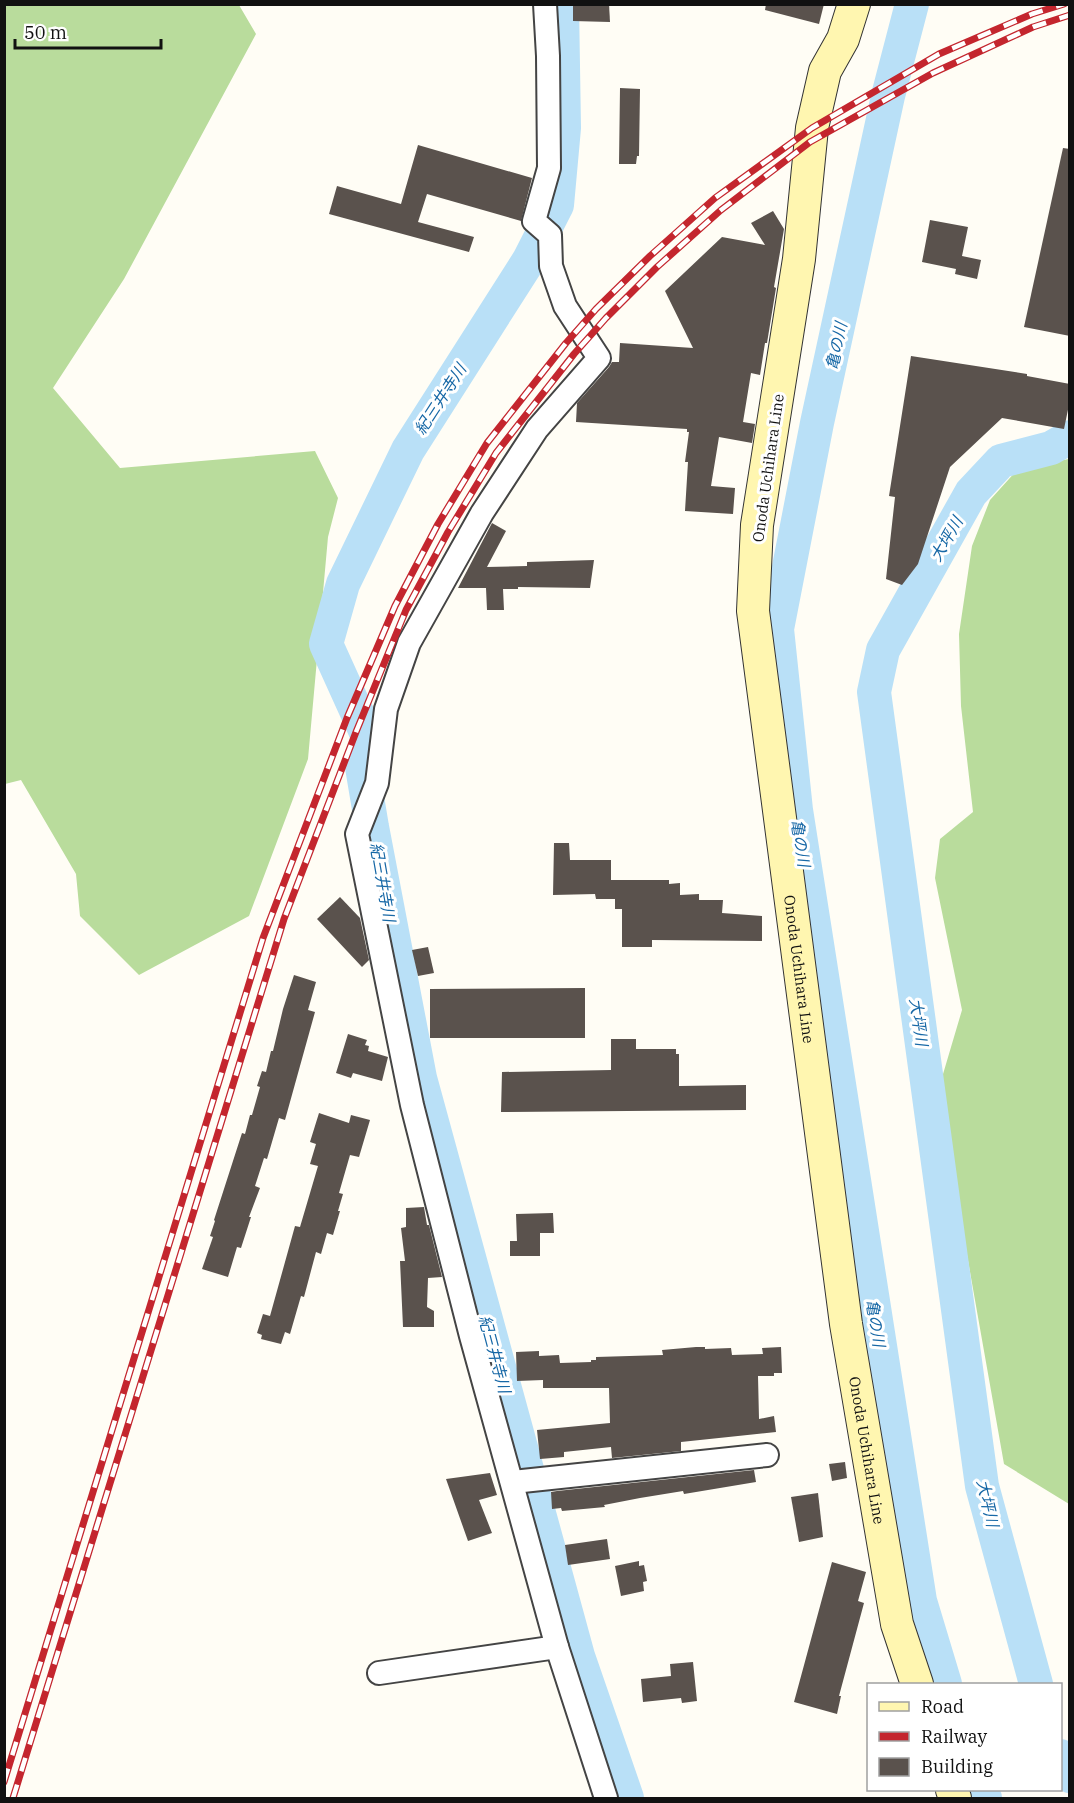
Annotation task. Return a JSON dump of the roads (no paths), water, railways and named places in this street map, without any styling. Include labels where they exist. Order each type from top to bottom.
[{"type":"main road","name":"Onoda Uchihara Line","points":[[854,4],[843,39],[825,71],[812,128],[800,259],[757,525],[753,611],[846,1324],[897,1624],[917,1683]]},
{"type":"street","points":[[546,4],[549,168],[534,221],[545,230],[551,266],[565,306],[599,358],[537,429],[482,513],[409,643],[386,709],[377,783],[357,834],[413,1113],[471,1336],[525,1480],[557,1647],[606,1798]]},
{"type":"street","points":[[525,1480],[767,1455]]},
{"type":"street","points":[[379,1673],[557,1647]]},
{"type":"waterway","name":"紀三井寺川","points":[[562,4],[564,128],[557,205],[529,260],[408,450],[343,584],[326,644],[369,739],[361,761],[420,1078],[578,1656],[627,1798]]},
{"type":"waterway","name":"亀の川","points":[[912,4],[888,96],[817,423],[777,629],[796,810],[920,1601],[945,1683]]},
{"type":"waterway","name":"大坪川","points":[[1036,1683],[982,1486],[874,692],[883,650],[971,493],[1001,461],[1051,448],[1070,437]]},
{"type":"waterway","name":"大坪川","points":[[1062,1760],[1070,1776]]},
{"type":"waterway","name":"亀の川","points":[[982,1791],[985,1798]]},
{"type":"railway","points":[[4,1782],[263,938],[347,718],[395,606],[438,524],[487,443],[566,343],[596,309],[650,256],[715,198],[812,128],[939,54],[1032,14],[1064,4]]},
{"type":"railway","points":[[13,1798],[284,919],[406,610],[448,532],[496,453],[574,354],[657,267],[721,210],[810,142],[933,73],[1033,27],[1070,15]]}]
